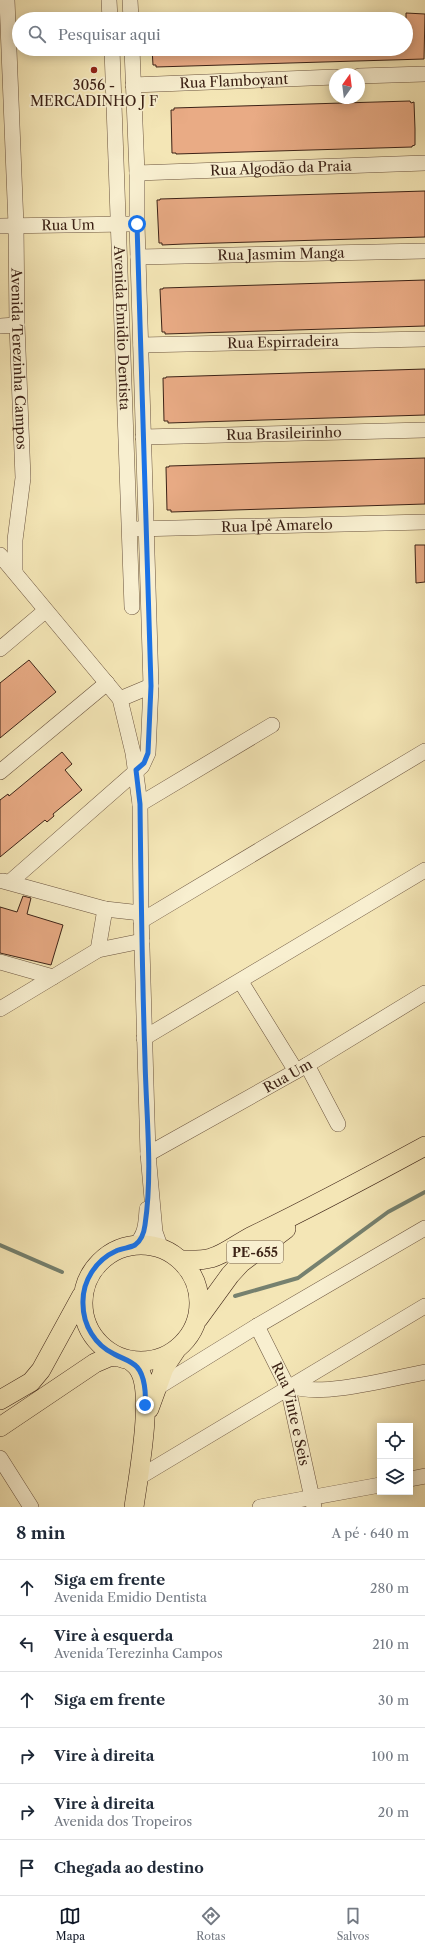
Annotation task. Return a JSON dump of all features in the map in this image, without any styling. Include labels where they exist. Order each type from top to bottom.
[{"type":"main road","name":"PE-655","points":[[180,1260],[212,1258],[242,1240],[330,1198],[425,1146]]},
{"type":"main road","name":"PE-655","points":[[196,1322],[230,1275],[241,1263],[330,1198]]},
{"type":"main road","points":[[0,1400],[31,1382],[38,1374],[84,1292],[91,1274],[104,1258],[121,1248],[148,1246],[161,1249],[180,1260],[194,1278],[198,1293],[199,1308],[196,1322],[188,1338],[178,1348],[164,1368],[155,1389],[145,1422]]},
{"type":"main road","points":[[84,1292],[84,1316],[91,1332],[102,1346],[138,1368],[142,1379],[146,1397],[145,1422],[134,1507]]},
{"type":"main road","points":[[0,1427],[95,1363],[123,1358],[146,1361],[158,1359],[178,1348]]},
{"type":"street","points":[[0,0],[6,0]]},
{"type":"street","name":"Avenida Terezinha Campos","points":[[6,0],[5,108],[16,225],[17,325],[23,478],[15,540],[15,572]]},
{"type":"street","points":[[109,0],[110,12]]},
{"type":"street","points":[[130,0],[131,12]]},
{"type":"street","name":"Avenida Emidio Dentista","points":[[112,56],[132,607]]},
{"type":"street","name":"Avenida Emidio Dentista","points":[[5,881],[144,763],[148,753],[151,686],[132,56]]},
{"type":"street","points":[[365,76],[425,74]]},
{"type":"street","name":"Rua Flamboyant","points":[[134,85],[329,77]]},
{"type":"street","name":"Rua Algodão da Praia","points":[[137,173],[425,163]]},
{"type":"street","name":"Rua Um","points":[[0,226],[137,224]]},
{"type":"street","name":"Rua Jasmim Manga","points":[[138,257],[425,251]]},
{"type":"street","points":[[0,326],[17,325]]},
{"type":"street","name":"Rua Espirradeira","points":[[141,345],[425,339]]},
{"type":"street","name":"Rua Brasileirinho","points":[[143,437],[425,430]]},
{"type":"street","name":"Rua Ipê Amarelo","points":[[129,529],[425,522]]},
{"type":"street","points":[[0,555],[45,611],[120,699],[136,770],[140,804],[141,917],[148,1154],[155,1232],[161,1249]]},
{"type":"street","points":[[0,649],[45,611]]},
{"type":"street","points":[[0,772],[107,683]]},
{"type":"street","points":[[120,699],[151,686]]},
{"type":"street","points":[[140,804],[272,725]]},
{"type":"street","points":[[5,881],[105,910],[141,917],[425,751]]},
{"type":"street","points":[[144,1038],[241,982],[425,870]]},
{"type":"street","points":[[98,950],[105,910]]},
{"type":"street","points":[[0,1009],[98,950],[142,942]]},
{"type":"street","points":[[0,962],[53,977]]},
{"type":"street","points":[[241,982],[338,1124]]},
{"type":"street","name":"Rua Um","points":[[148,1154],[301,1068],[425,993]]},
{"type":"street","points":[[134,1246],[144,1233],[149,1174]]},
{"type":"street","points":[[155,1389],[257,1326],[425,1228]]},
{"type":"street","points":[[138,1478],[425,1306]]},
{"type":"street","name":"Rua Vinte e Seis","points":[[257,1326],[290,1387],[313,1502]]},
{"type":"street","points":[[290,1387],[311,1391],[330,1389],[425,1372]]},
{"type":"street","points":[[0,1458],[31,1507]]},
{"type":"street","points":[[413,1478],[425,1476]]},
{"type":"street","points":[[260,1507],[313,1502],[377,1486]]},
{"type":"building","points":[[413,13],[425,14],[424,59],[156,67],[156,65],[153,65],[152,56],[413,56]]},
{"type":"building","points":[[365,102],[414,102],[415,145],[412,147],[172,153],[171,110],[174,110],[174,108],[329,103],[365,104]]},
{"type":"building","points":[[425,191],[425,237],[162,245],[162,243],[159,243],[157,200],[160,199]]},
{"type":"building","points":[[425,280],[425,326],[165,334],[165,332],[162,332],[160,289],[163,288]]},
{"type":"building","points":[[425,369],[425,415],[168,423],[168,421],[164,421],[163,378],[166,377]]},
{"type":"building","points":[[425,458],[425,504],[171,512],[171,510],[167,510],[166,467],[169,466]]},
{"type":"building","points":[[415,545],[425,545],[425,582],[416,583]]},
{"type":"building","points":[[29,660],[56,692],[0,738],[0,683]]},
{"type":"building","points":[[62,752],[72,764],[65,770],[82,790],[53,814],[54,816],[47,822],[45,820],[0,857],[0,800],[8,794],[9,796]]},
{"type":"building","points":[[23,896],[31,898],[27,914],[63,925],[51,965],[0,953],[0,907],[17,912]]},
{"type":"waterway","points":[[235,1296],[298,1278],[388,1212],[425,1192]]},
{"type":"waterway","points":[[0,1245],[62,1272]]},
{"type":"place","name":"3056 - MERCADINHO J F","points":[[94,70]]},
{"type":"route","points":[[137,224],[148,627],[151,686],[148,753],[142,766],[136,770],[140,804],[144,1038],[149,1174],[146,1219],[142,1237],[134,1246],[121,1248],[115,1251],[104,1258],[94,1268],[85,1286],[82,1304],[88,1327],[98,1342],[112,1353],[129,1360],[138,1368],[146,1397],[145,1405]]}]
